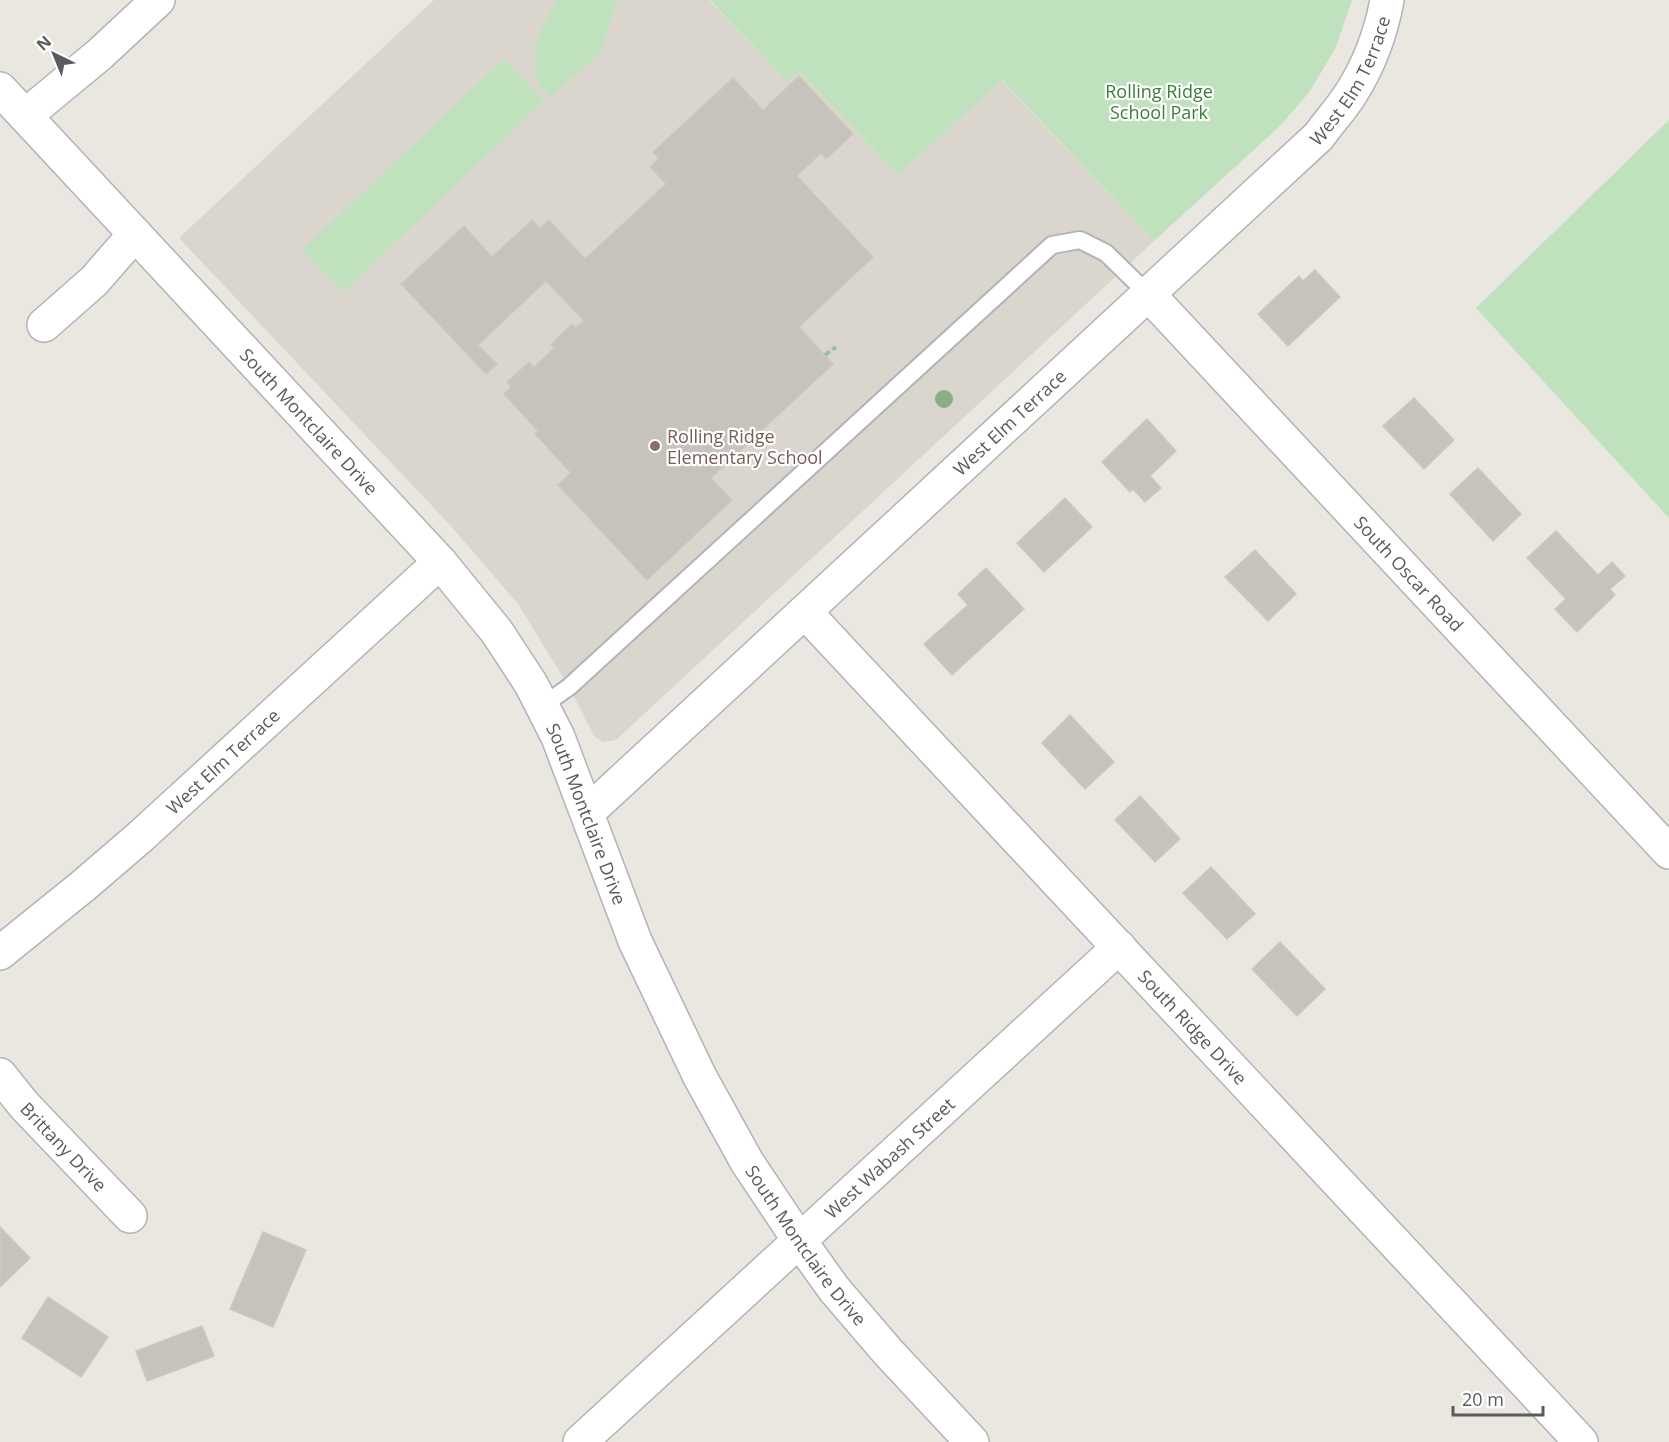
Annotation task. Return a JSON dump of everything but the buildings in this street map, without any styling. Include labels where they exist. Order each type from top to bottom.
[{"type":"street","points":[[25,116],[100,54],[158,0]]},
{"type":"street","name":"West Elm Terrace","points":[[588,812],[1149,295],[1318,136],[1350,95],[1369,59],[1385,13],[1387,0]]},
{"type":"street","name":"South Montclaire Drive","points":[[0,89],[440,562],[497,632],[531,684],[558,737],[635,941],[700,1077],[747,1162],[834,1289],[880,1343],[972,1442]]},
{"type":"street","points":[[44,325],[94,281],[135,234]]},
{"type":"street","name":"South Oscar Road","points":[[1149,295],[1669,852]]},
{"type":"street","name":"West Elm Terrace","points":[[0,953],[84,886],[140,837],[440,562]]},
{"type":"street","name":"South Ridge Drive","points":[[805,612],[1581,1442]]},
{"type":"street","name":"West Wabash Street","points":[[580,1442],[1119,946]]},
{"type":"street","name":"Brittany Drive","points":[[0,1075],[24,1105],[130,1216]]},
{"type":"lane","points":[[542,706],[569,687],[1052,245],[1080,240],[1106,253],[1149,295]]},
{"type":"path","points":[[825,355],[836,347]]},
{"type":"shaded area","name":"Rolling Ridge Elementary School","points":[[434,0],[709,0],[786,81],[799,71],[898,175],[1001,80],[1154,241],[616,740],[603,742],[594,736],[569,687],[518,604],[450,525],[179,238]]},
{"type":"green space","points":[[558,0],[616,0],[604,45],[595,57],[550,97],[538,82],[535,61],[538,39]]},
{"type":"green space","name":"Rolling Ridge School Park","points":[[710,0],[1352,0],[1336,47],[1310,91],[1280,126],[1154,241],[1002,80],[898,175],[799,71],[787,82]]},
{"type":"green space","points":[[504,59],[544,101],[343,292],[302,250]]},
{"type":"green space","points":[[1669,120],[1669,518],[1476,308]]},
{"type":"place","name":"Rolling Ridge Elementary School","points":[[655,446]]}]
